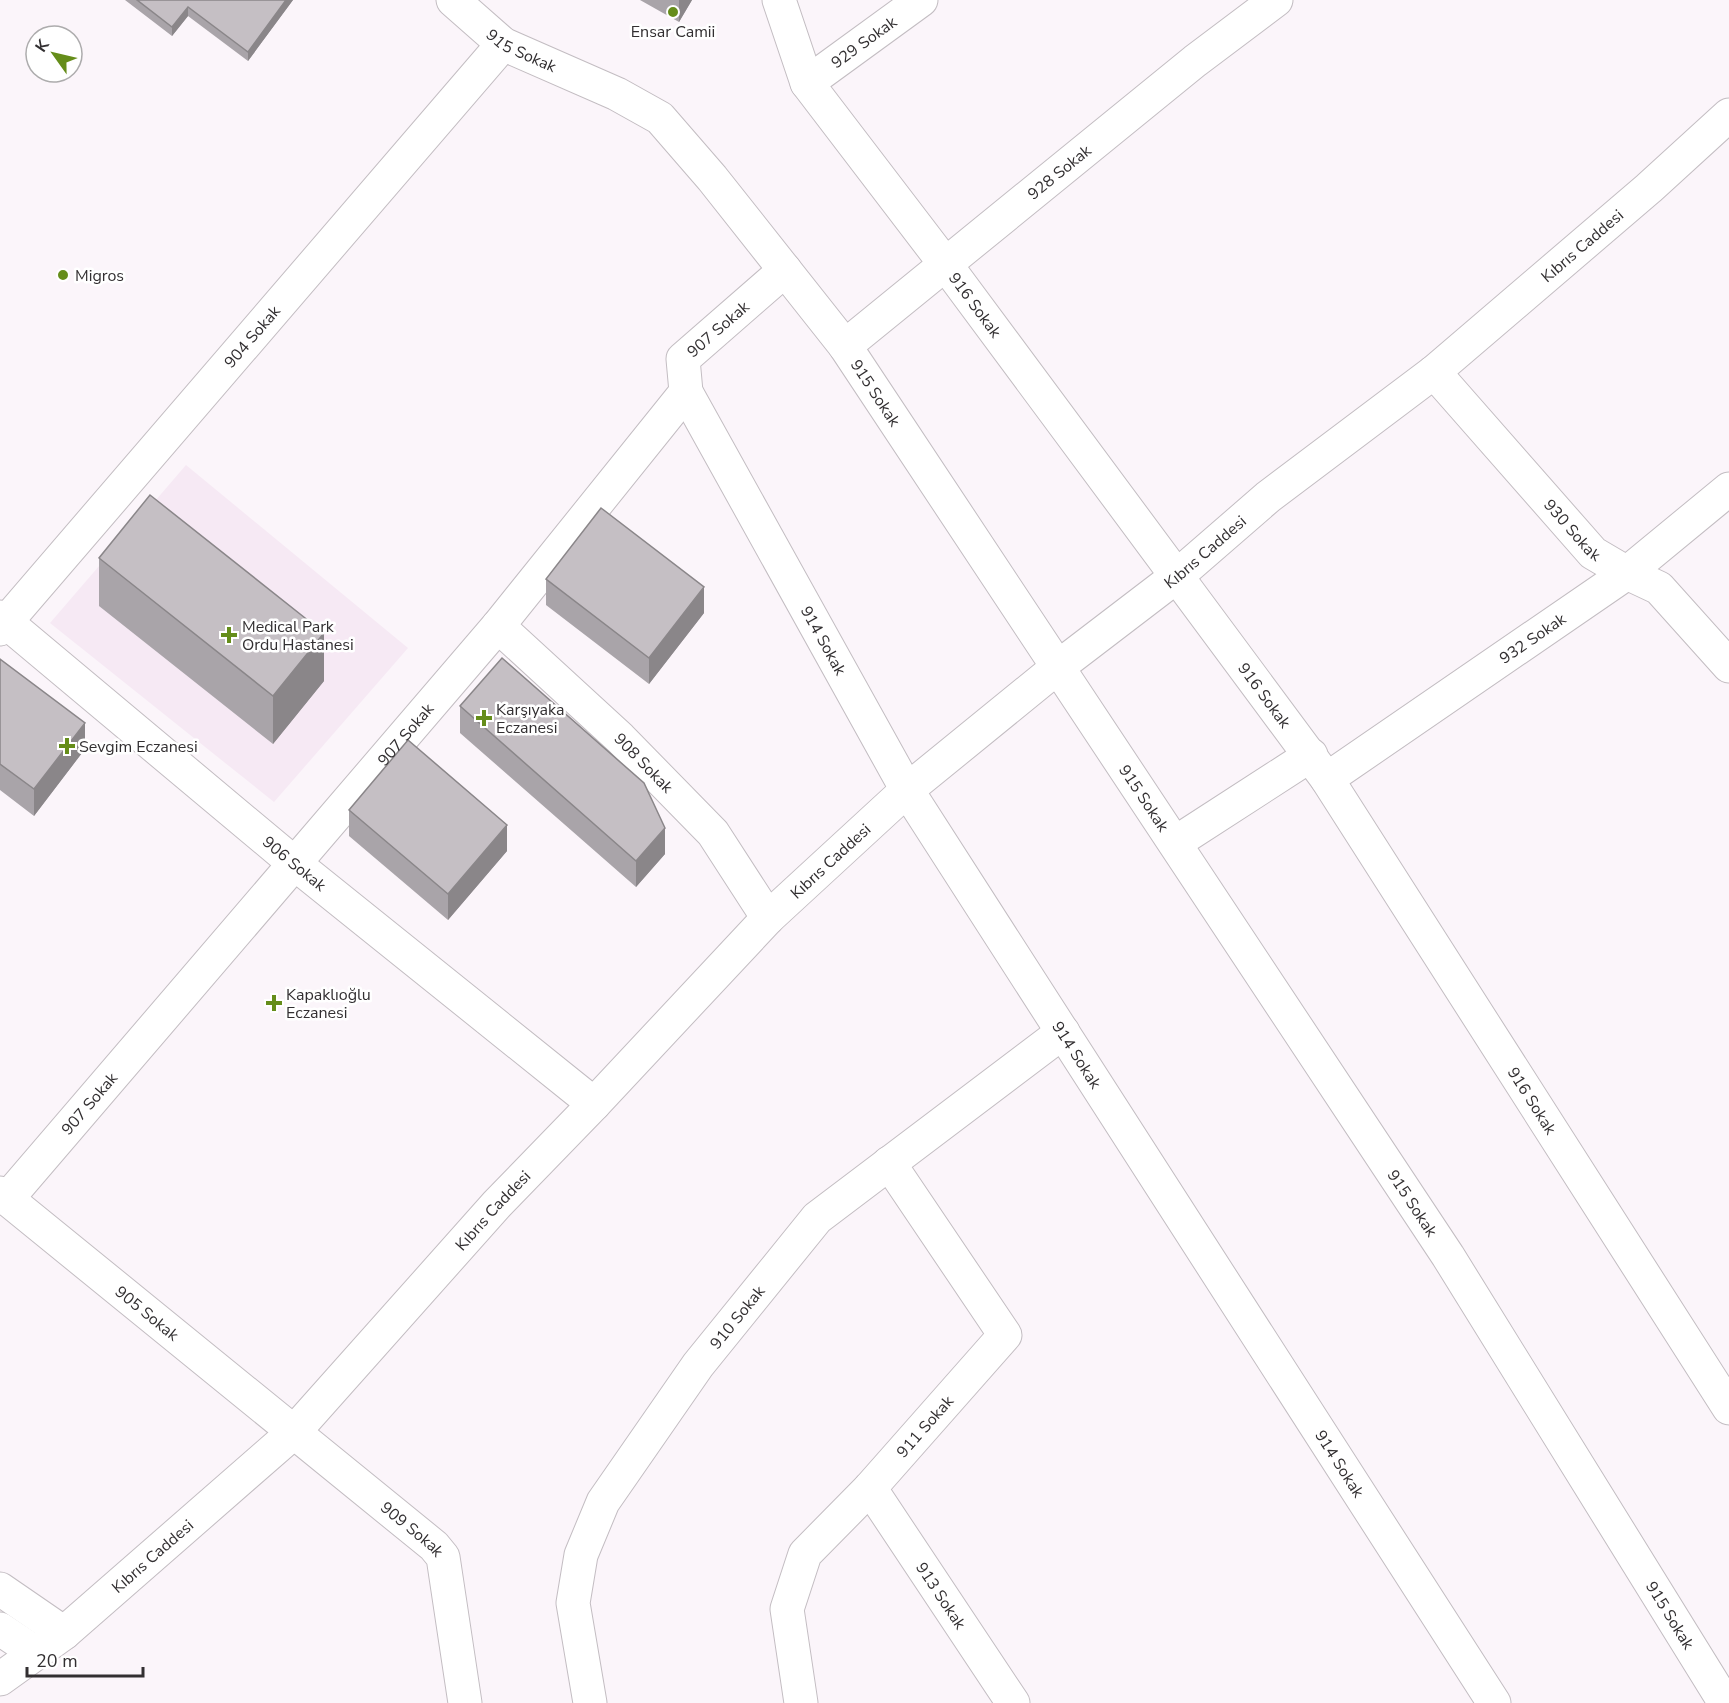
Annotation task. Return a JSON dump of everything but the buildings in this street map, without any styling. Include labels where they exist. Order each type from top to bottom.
[{"type":"street","name":"916 Sokak","points":[[779,0],[807,83],[946,265],[1319,767],[1729,1406]]},
{"type":"street","name":"929 Sokak","points":[[807,83],[921,0]]},
{"type":"street","name":"928 Sokak","points":[[845,346],[1195,62],[1276,0]]},
{"type":"street","name":"915 Sokak","points":[[458,1],[502,44],[617,94],[660,118],[712,178],[845,346],[1448,1256],[1725,1703]]},
{"type":"street","name":"904 Sokak","points":[[2,622],[502,44]]},
{"type":"street","name":"Kıbrıs Caddesi","points":[[0,1679],[64,1634],[294,1432],[496,1204],[594,1104],[768,918],[907,790],[1058,667],[1177,576],[1268,497],[1434,372],[1649,188],[1729,115]]},
{"type":"street","name":"907 Sokak","points":[[3,1196],[498,626],[686,392],[683,359],[785,270]]},
{"type":"street","name":"930 Sokak","points":[[1434,372],[1593,553],[1659,588],[1729,666]]},
{"type":"street","name":"914 Sokak","points":[[686,392],[907,790],[1494,1703]]},
{"type":"street","name":"932 Sokak","points":[[1175,843],[1319,767],[1627,573],[1729,489]]},
{"type":"street","name":"906 Sokak","points":[[2,622],[294,863],[594,1104]]},
{"type":"street","name":"908 Sokak","points":[[498,626],[620,738],[713,833],[768,918]]},
{"type":"street","name":"910 Sokak","points":[[590,1703],[573,1603],[581,1555],[603,1502],[698,1365],[817,1218],[1063,1032]]},
{"type":"street","name":"911 Sokak","points":[[801,1703],[787,1609],[805,1554],[870,1488],[1005,1335],[889,1163]]},
{"type":"street","name":"905 Sokak","points":[[3,1196],[294,1432]]},
{"type":"street","name":"909 Sokak","points":[[294,1432],[434,1546],[442,1557],[465,1703]]},
{"type":"street","name":"913 Sokak","points":[[870,1488],[1014,1703]]},
{"type":"street","points":[[0,1589],[64,1634]]},
{"type":"street","points":[[0,1629],[36,1653]]},
{"type":"shaded area","name":"Medical Park Ordu Hastanesi","points":[[186,465],[408,648],[274,802],[50,623]]},
{"type":"place","name":"Ensar Camii","points":[[673,12]]},
{"type":"place","name":"Migros","points":[[63,275]]},
{"type":"place","name":"Medical Park Ordu Hastanesi","points":[[229,635]]},
{"type":"place","name":"Karşıyaka Eczanesi","points":[[484,718]]},
{"type":"place","name":"Sevgim Eczanesi","points":[[67,746]]},
{"type":"place","name":"Kapaklıoğlu Eczanesi","points":[[274,1003]]}]
